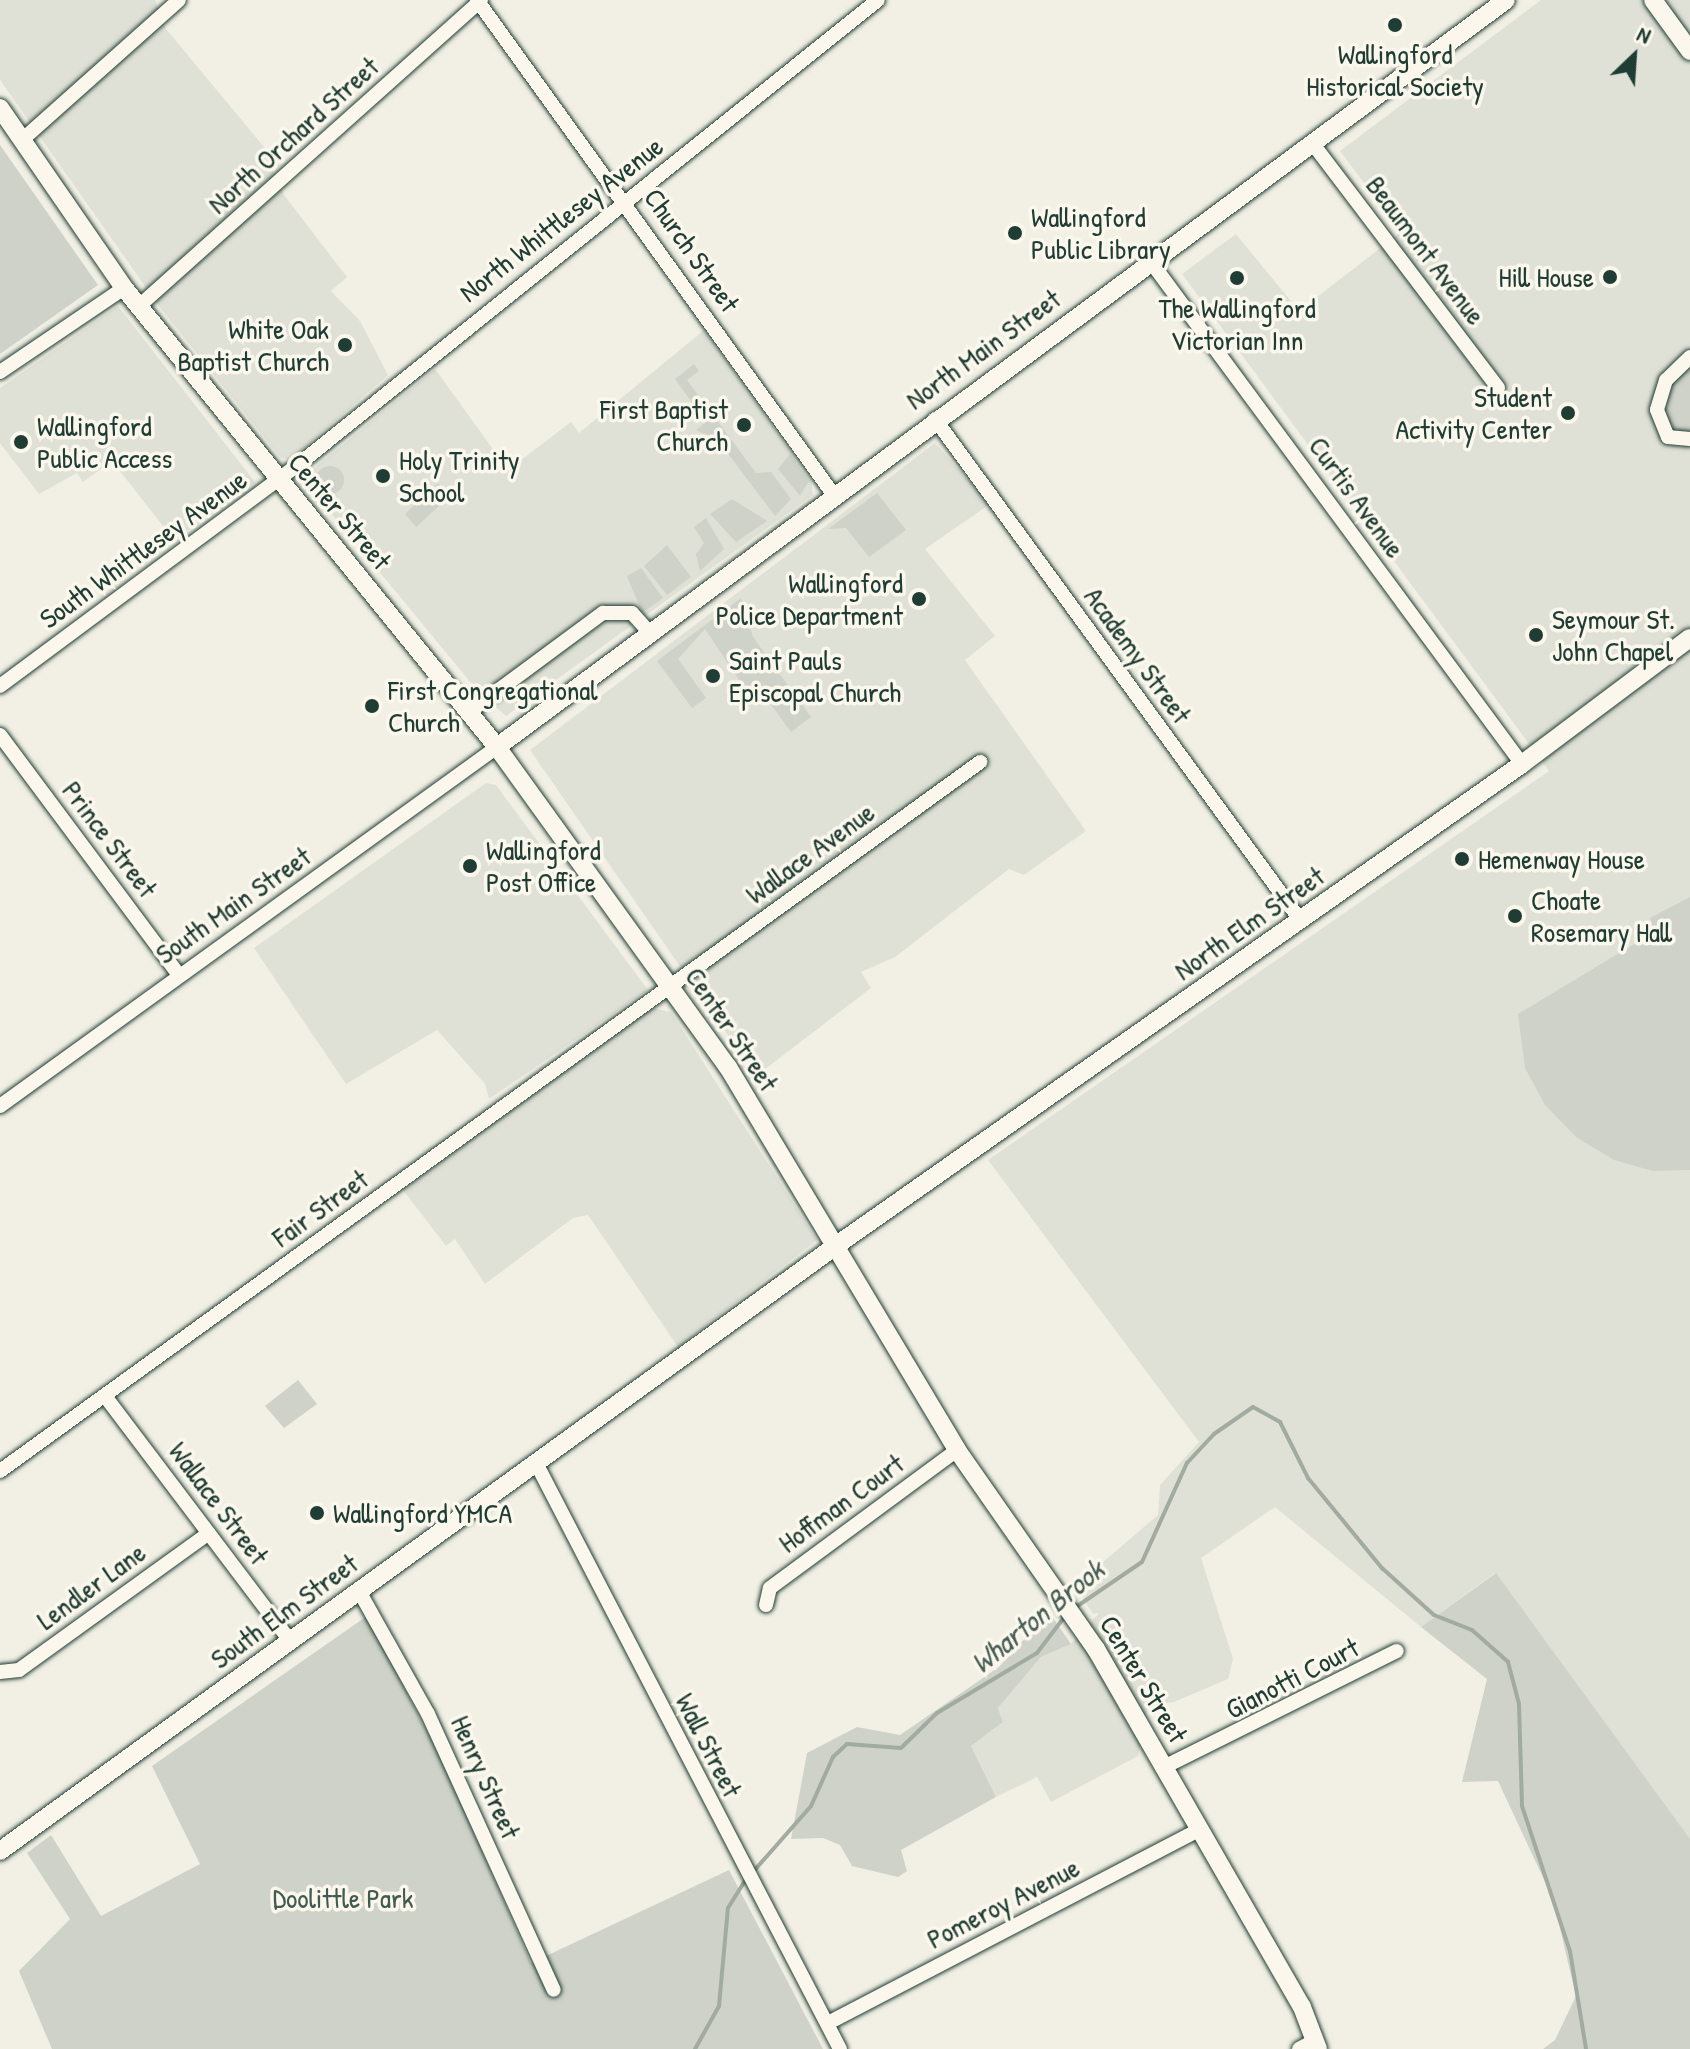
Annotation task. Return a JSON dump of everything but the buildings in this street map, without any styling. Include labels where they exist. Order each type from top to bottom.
[{"type":"main road","name":"North Main Street","points":[[497,747],[833,494],[1506,0]]},
{"type":"main road","points":[[1653,0],[1690,51]]},
{"type":"main road","name":"Center Street","points":[[0,108],[138,307],[497,747],[733,1075],[957,1450],[1081,1625],[1201,1829],[1311,2046]]},
{"type":"main road","name":"North Elm Street","points":[[834,1247],[1522,764],[1690,638]]},
{"type":"main road","name":"South Elm Street","points":[[0,1851],[834,1247]]},
{"type":"street","points":[[22,140],[179,0]]},
{"type":"street","name":"North Whittlesey Avenue","points":[[278,481],[878,0]]},
{"type":"street","name":"Church Street","points":[[479,1],[833,494]]},
{"type":"street","name":"North Orchard Street","points":[[138,307],[479,1]]},
{"type":"street","name":"Beaumont Avenue","points":[[1313,144],[1498,388]]},
{"type":"street","name":"Curtis Avenue","points":[[1151,262],[1522,764]]},
{"type":"street","points":[[0,372],[124,288]]},
{"type":"street","points":[[1690,357],[1666,380],[1657,410],[1668,437],[1690,439]]},
{"type":"street","name":"Academy Street","points":[[935,419],[1301,921]]},
{"type":"street","name":"South Whittlesey Avenue","points":[[0,686],[278,481]]},
{"type":"street","points":[[469,712],[603,613],[632,613],[649,632]]},
{"type":"street","name":"Prince Street","points":[[0,735],[179,975]]},
{"type":"street","name":"South Main Street","points":[[0,1106],[497,747]]},
{"type":"street","name":"Wallace Avenue","points":[[669,986],[980,762]]},
{"type":"street","name":"Fair Street","points":[[0,1471],[669,986]]},
{"type":"street","name":"Wallace Street","points":[[105,1396],[290,1641]]},
{"type":"street","name":"Hoffman Court","points":[[766,1605],[770,1588],[957,1450]]},
{"type":"street","name":"Wall Street","points":[[536,1463],[743,1868],[840,2049]]},
{"type":"street","name":"Lendler Lane","points":[[0,1672],[19,1670],[209,1533]]},
{"type":"street","name":"Henry Street","points":[[359,1591],[428,1714],[554,1990]]},
{"type":"street","name":"Gianotti Court","points":[[1164,1767],[1397,1651]]},
{"type":"street","name":"Pomeroy Avenue","points":[[828,2023],[1201,1829]]},
{"type":"shaded area","points":[[0,0],[155,0],[166,29],[279,165],[273,170],[284,195],[347,277],[331,291],[360,321],[388,375],[290,460],[280,457],[161,309],[0,80]]},
{"type":"shaded area","name":"Choate Rosemary Hall","points":[[1541,0],[1690,0],[1690,1840],[1495,1573],[1421,1627],[1275,1507],[1201,1558],[1233,1659],[1228,1679],[1174,1702],[1148,1705],[1138,1756],[1051,1802],[1037,1777],[996,1797],[971,1746],[1003,1722],[998,1708],[1041,1657],[1071,1644],[1099,1613],[1093,1614],[1075,1586],[1158,1515],[1160,1485],[1199,1442],[988,1160],[1549,771],[1182,274],[1236,234],[1299,311],[1401,232],[1340,151]]},
{"type":"shaded area","points":[[118,306],[255,482],[174,540],[112,461],[83,482],[77,473],[39,494],[0,443],[0,388]]},
{"type":"shaded area","points":[[704,330],[811,480],[813,495],[506,716],[476,689],[302,478],[435,369],[508,470],[571,422],[579,433]]},
{"type":"shaded area","points":[[935,443],[990,504],[925,549],[995,636],[965,660],[1086,831],[1024,875],[1009,869],[895,957],[861,972],[871,988],[756,1076],[530,750]]},
{"type":"shaded area","points":[[486,783],[496,785],[648,990],[489,1099],[485,1084],[437,1030],[346,1084],[254,948]]},
{"type":"shaded area","points":[[652,1008],[671,1012],[817,1240],[678,1347],[588,1215],[573,1218],[485,1284],[455,1239],[446,1246],[403,1190]]},
{"type":"green space","points":[[0,145],[98,285],[0,354]]},
{"type":"green space","points":[[1690,362],[1690,434],[1668,437],[1659,401],[1675,368]]},
{"type":"green space","points":[[694,364],[699,371],[687,380],[756,473],[771,472],[791,499],[775,516],[717,439],[696,430],[706,422],[675,379]]},
{"type":"green space","points":[[790,454],[809,481],[800,496],[778,469]]},
{"type":"green space","points":[[330,466],[340,470],[344,480],[340,490],[330,494],[320,490],[316,480],[320,470]]},
{"type":"green space","points":[[438,483],[450,496],[416,527],[405,514]]},
{"type":"green space","points":[[877,493],[906,530],[869,557],[846,528],[828,529]]},
{"type":"green space","points":[[732,499],[767,521],[736,542],[710,514]]},
{"type":"green space","points":[[706,518],[724,549],[700,571],[696,554],[704,543],[694,527]]},
{"type":"green space","points":[[667,545],[691,577],[667,595],[644,566]]},
{"type":"green space","points":[[641,568],[663,598],[642,613],[627,576]]},
{"type":"green space","points":[[741,598],[753,637],[811,717],[791,732],[766,698],[748,706],[741,697],[747,692],[705,629],[678,659],[706,698],[692,708],[657,661]]},
{"type":"green space","points":[[1690,897],[1690,1170],[1653,1171],[1614,1160],[1576,1137],[1545,1105],[1525,1068],[1518,1014],[1654,932],[1650,918]]},
{"type":"green space","points":[[298,1380],[317,1404],[284,1428],[265,1406]]},
{"type":"green space","points":[[1496,1573],[1690,1839],[1690,2049],[1543,2049],[1555,2040],[1576,1996],[1553,1899],[1498,1781],[1462,1782],[1487,1679],[1421,1627]]},
{"type":"green space","points":[[1049,1612],[1071,1644],[1041,1657],[998,1708],[1003,1722],[971,1746],[996,1797],[901,1850],[907,1871],[898,1877],[852,1866],[840,1845],[823,1838],[791,1839],[807,1753],[857,1727],[900,1735],[999,1667]]},
{"type":"green space","name":"Doolittle Park","points":[[367,1616],[442,1760],[531,1963],[729,1870],[823,2049],[52,2049],[19,1971],[70,1919],[27,1853],[51,1835],[101,1916],[200,1864],[152,1766]]},
{"type":"waterway","name":"Wharton Brook","points":[[1073,1609],[1142,1562],[1187,1463],[1214,1434],[1253,1407],[1280,1422],[1308,1478],[1382,1568],[1434,1615],[1472,1630],[1508,1662],[1519,1704],[1522,1806],[1570,1951],[1586,2049]]},
{"type":"waterway","name":"Wharton Brook","points":[[752,1873],[811,1806],[833,1757],[847,1744],[901,1748],[937,1713],[1037,1653],[1066,1615]]},
{"type":"waterway","name":"Wharton Brook","points":[[695,2049],[719,2006],[728,1908],[746,1879]]},
{"type":"place","name":"Wallingford Historical Society","points":[[1395,25]]},
{"type":"place","name":"Wallingford Public Library","points":[[1015,233]]},
{"type":"place","name":"Hill House","points":[[1610,277]]},
{"type":"place","name":"The Wallingford Victorian Inn","points":[[1237,278]]},
{"type":"place","name":"White Oak Baptist Church","points":[[345,345]]},
{"type":"place","name":"Student Activity Center","points":[[1568,413]]},
{"type":"place","name":"First Baptist Church","points":[[744,425]]},
{"type":"place","name":"Wallingford Public Access","points":[[21,442]]},
{"type":"place","name":"Holy Trinity School","points":[[383,476]]},
{"type":"place","name":"Wallingford Police Department","points":[[919,599]]},
{"type":"place","name":"Seymour St. John Chapel","points":[[1536,635]]},
{"type":"place","name":"Saint Pauls Episcopal Church","points":[[713,676]]},
{"type":"place","name":"First Congregational Church","points":[[372,706]]},
{"type":"place","name":"Hemenway House","points":[[1462,859]]},
{"type":"place","name":"Wallingford Post Office","points":[[470,866]]},
{"type":"place","name":"Choate Rosemary Hall","points":[[1515,916]]},
{"type":"place","name":"Wallingford YMCA","points":[[317,1513]]}]
